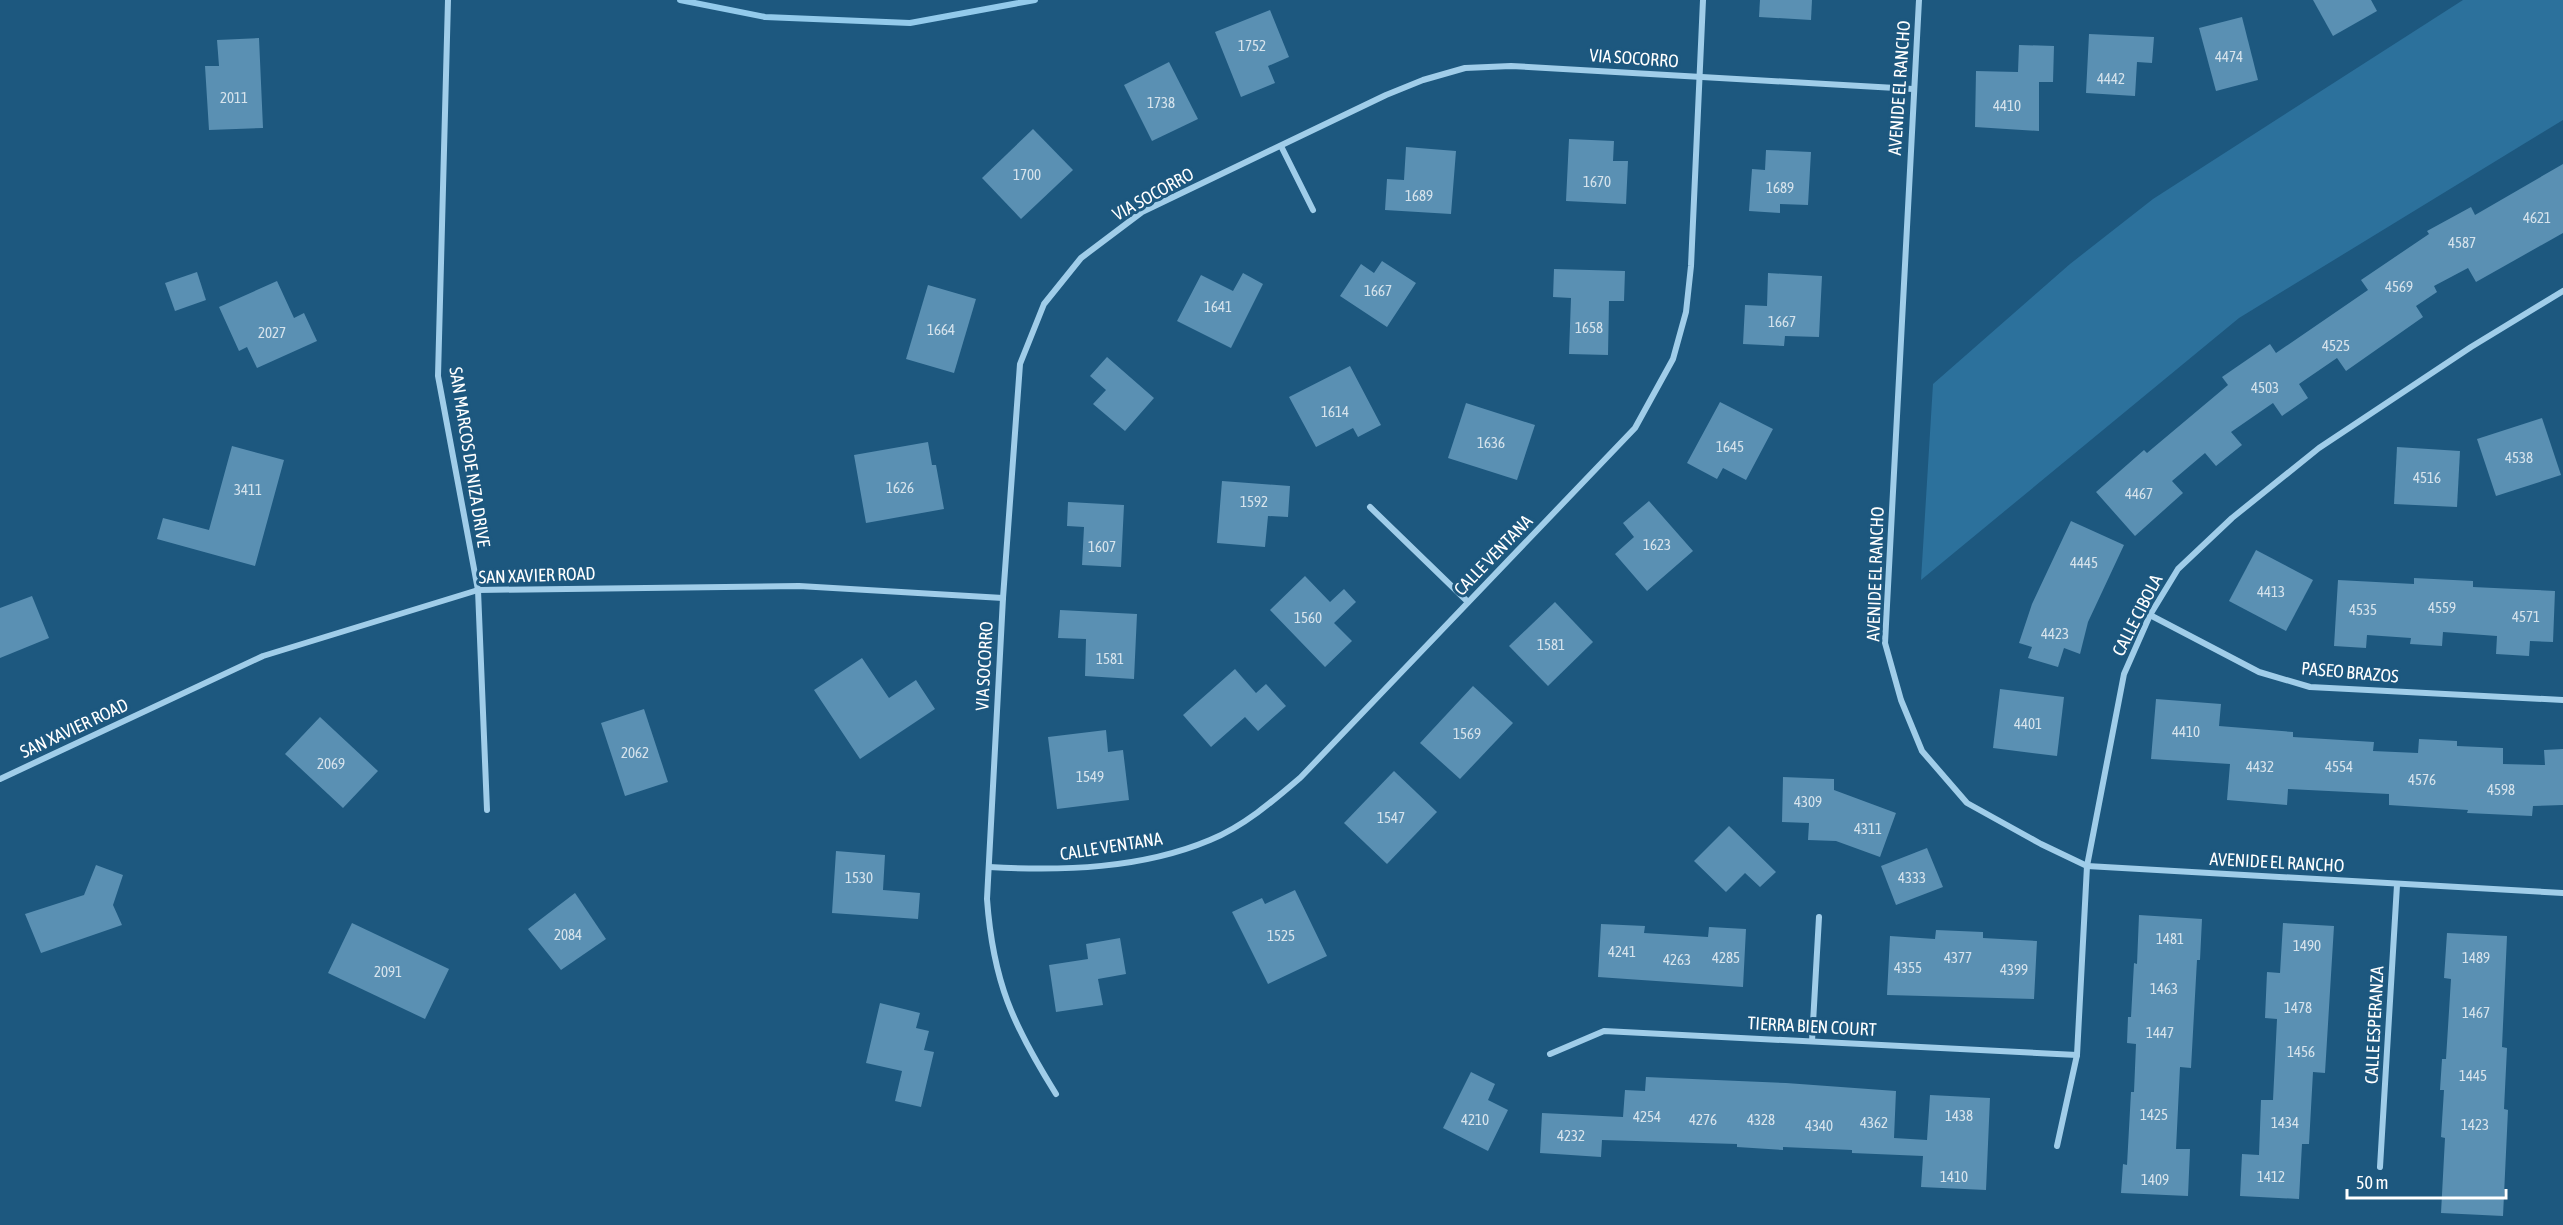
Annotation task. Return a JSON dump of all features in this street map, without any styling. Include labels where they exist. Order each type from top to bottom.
[{"type":"street","name":"SAN MARCOS DE NIZA DRIVE","points":[[448,0],[438,376],[478,590],[487,810]]},
{"type":"street","name":"CALLE VENTANA","points":[[989,867],[1045,870],[1102,866],[1159,856],[1211,840],[1263,810],[1301,777],[1635,428],[1673,359],[1686,312],[1691,266],[1703,0]]},
{"type":"street","name":"AVENIDE EL RANCHO","points":[[1919,0],[1886,643],[1901,700],[1922,751],[1967,803],[2041,844],[2087,866],[2563,893]]},
{"type":"street","name":"VIA SOCORRO","points":[[1056,1094],[1029,1051],[1003,996],[989,935],[989,867],[1003,598],[1020,364],[1044,304],[1081,258],[1142,212],[1386,95],[1423,80],[1465,68],[1511,66],[1913,88]]},
{"type":"street","points":[[1281,146],[1313,210]]},
{"type":"street","name":"CALLE CIBOLA","points":[[2057,1146],[2077,1055],[2087,866],[2124,674],[2150,615],[2178,569],[2232,518],[2319,448],[2471,347],[2563,291]]},
{"type":"street","points":[[1370,507],[1468,602]]},
{"type":"street","name":"SAN XAVIER ROAD","points":[[0,779],[263,656],[478,590],[799,586],[1003,598]]},
{"type":"street","name":"PASEO BRAZOS","points":[[2150,615],[2259,672],[2310,687],[2563,700]]},
{"type":"street","name":"CALLE ESPERANZA","points":[[2380,1167],[2397,885]]},
{"type":"street","points":[[1812,1041],[1819,917]]},
{"type":"street","name":"TIERRA BIEN COURT","points":[[1550,1054],[1604,1031],[2077,1055]]},
{"type":"shaded area","points":[[2463,0],[2563,0],[2563,120],[2239,318],[1921,580],[1933,384],[2070,264],[2153,199]]},
{"type":"building","points":[[1760,0],[1812,0],[1811,20],[1759,17]]},
{"type":"building","points":[[2313,0],[2371,0],[2377,11],[2333,36]]},
{"type":"building","points":[[1270,10],[1289,57],[1268,66],[1275,83],[1241,97],[1215,32]]},
{"type":"building","points":[[2242,17],[2258,80],[2216,91],[2199,28]]},
{"type":"building","points":[[2089,34],[2154,37],[2152,63],[2137,62],[2135,96],[2086,93]]},
{"type":"building","points":[[259,38],[263,128],[209,130],[205,66],[219,66],[217,40]]},
{"type":"building","points":[[2019,45],[2054,46],[2053,82],[2039,82],[2039,131],[1975,127],[1976,71],[2018,72]]},
{"type":"building","points":[[1169,62],[1198,119],[1152,141],[1124,85]]},
{"type":"building","points":[[1033,129],[1073,170],[1021,219],[982,178]]},
{"type":"building","points":[[1569,139],[1614,141],[1613,161],[1628,161],[1626,204],[1566,201]]},
{"type":"building","points":[[1406,147],[1456,151],[1451,214],[1385,210],[1387,179],[1404,180]]},
{"type":"building","points":[[1766,150],[1811,152],[1808,205],[1780,204],[1780,213],[1749,211],[1752,169],[1765,170]]},
{"type":"building","points":[[2563,164],[2563,233],[2476,282],[2468,268],[2434,286],[2437,292],[2416,306],[2423,317],[2346,371],[2337,358],[2299,384],[2308,398],[2282,416],[2273,403],[2231,432],[2242,445],[2216,466],[2205,453],[2172,481],[2183,493],[2135,536],[2096,492],[2144,450],[2147,453],[2228,385],[2222,377],[2270,344],[2276,353],[2368,290],[2361,280],[2429,234],[2427,231],[2471,207],[2475,215]]},
{"type":"building","points":[[1382,261],[1416,283],[1387,327],[1340,296],[1361,264],[1374,273]]},
{"type":"building","points":[[1554,269],[1625,271],[1624,301],[1609,301],[1608,355],[1569,354],[1571,298],[1553,297]]},
{"type":"building","points":[[197,272],[206,300],[175,311],[165,283]]},
{"type":"building","points":[[1243,273],[1263,284],[1231,348],[1177,321],[1201,275],[1233,291]]},
{"type":"building","points":[[1768,273],[1822,276],[1819,337],[1785,336],[1784,346],[1743,344],[1745,305],[1767,306]]},
{"type":"building","points":[[277,281],[294,318],[304,313],[317,341],[257,368],[247,347],[239,351],[219,307]]},
{"type":"building","points":[[928,285],[976,299],[954,373],[906,359]]},
{"type":"building","points":[[1107,357],[1154,398],[1125,431],[1093,404],[1106,390],[1090,376]]},
{"type":"building","points":[[1350,366],[1381,425],[1358,437],[1353,428],[1316,447],[1289,397]]},
{"type":"building","points":[[1720,402],[1773,429],[1746,480],[1723,468],[1717,479],[1687,463]]},
{"type":"building","points":[[1466,403],[1535,425],[1517,480],[1448,458]]},
{"type":"building","points":[[2542,418],[2561,475],[2496,496],[2477,439]]},
{"type":"building","points":[[928,442],[932,465],[936,465],[944,509],[866,523],[854,455]]},
{"type":"building","points":[[232,446],[284,460],[255,566],[157,539],[163,518],[209,530]]},
{"type":"building","points":[[2397,447],[2460,451],[2457,507],[2394,504]]},
{"type":"building","points":[[1222,481],[1290,486],[1288,517],[1268,516],[1265,547],[1217,543]]},
{"type":"building","points":[[1649,501],[1693,551],[1647,591],[1615,554],[1634,537],[1623,523]]},
{"type":"building","points":[[1068,502],[1124,505],[1121,567],[1082,565],[1084,527],[1067,526]]},
{"type":"building","points":[[2071,521],[2124,545],[2088,622],[2080,654],[2064,648],[2058,667],[2028,658],[2032,647],[2019,643],[2032,604]]},
{"type":"building","points":[[2256,550],[2313,580],[2286,631],[2229,601]]},
{"type":"building","points":[[1305,576],[1330,602],[1344,589],[1356,602],[1334,623],[1352,641],[1325,667],[1270,610]]},
{"type":"building","points":[[2414,578],[2473,581],[2473,587],[2555,591],[2553,642],[2530,641],[2529,656],[2496,654],[2497,636],[2443,632],[2442,646],[2410,644],[2411,638],[2367,635],[2366,648],[2334,646],[2338,580],[2414,584]]},
{"type":"building","points":[[32,596],[49,638],[0,658],[0,608]]},
{"type":"building","points":[[1555,602],[1593,642],[1548,686],[1509,646]]},
{"type":"building","points":[[1060,610],[1137,614],[1134,679],[1085,676],[1086,639],[1058,638]]},
{"type":"building","points":[[862,658],[889,698],[916,680],[935,709],[860,759],[814,690]]},
{"type":"building","points":[[1235,669],[1256,693],[1266,684],[1286,706],[1258,731],[1245,717],[1211,747],[1183,715]]},
{"type":"building","points":[[1473,686],[1513,723],[1460,779],[1420,743]]},
{"type":"building","points":[[2000,689],[2064,697],[2057,756],[1993,748]]},
{"type":"building","points":[[2156,699],[2221,704],[2219,726],[2293,732],[2293,737],[2374,742],[2373,751],[2418,753],[2419,739],[2457,741],[2457,746],[2503,748],[2503,764],[2545,765],[2544,750],[2563,749],[2563,805],[2533,806],[2532,816],[2467,813],[2468,810],[2389,805],[2389,794],[2288,789],[2287,805],[2227,800],[2230,764],[2151,759]]},
{"type":"building","points":[[644,709],[668,782],[625,796],[601,723]]},
{"type":"building","points":[[320,717],[378,771],[343,808],[285,754]]},
{"type":"building","points":[[1106,730],[1108,752],[1123,750],[1129,800],[1057,809],[1048,737]]},
{"type":"building","points":[[1394,771],[1437,812],[1387,864],[1344,823]]},
{"type":"building","points":[[1783,777],[1834,779],[1834,790],[1896,813],[1880,857],[1836,841],[1808,840],[1809,823],[1782,822]]},
{"type":"building","points":[[1729,826],[1776,872],[1760,887],[1745,873],[1726,892],[1694,861]]},
{"type":"building","points":[[1927,848],[1943,887],[1896,905],[1881,866]]},
{"type":"building","points":[[836,851],[885,855],[883,890],[920,893],[918,919],[832,913]]},
{"type":"building","points":[[96,865],[123,875],[113,905],[122,925],[41,953],[25,914],[84,895]]},
{"type":"building","points":[[1295,890],[1327,956],[1268,984],[1232,912],[1262,898],[1265,904]]},
{"type":"building","points":[[575,893],[606,939],[561,970],[528,929]]},
{"type":"building","points":[[2139,915],[2202,919],[2200,960],[2197,960],[2191,1068],[2180,1067],[2176,1149],[2190,1149],[2188,1196],[2121,1193],[2123,1164],[2127,1165],[2131,1092],[2134,1092],[2136,1044],[2127,1043],[2134,963],[2137,964]]},
{"type":"building","points":[[352,923],[449,969],[425,1019],[328,973]]},
{"type":"building","points":[[2283,923],[2334,926],[2325,1073],[2313,1072],[2309,1144],[2302,1144],[2299,1199],[2240,1196],[2242,1154],[2259,1155],[2261,1100],[2273,1100],[2277,1019],[2265,1018],[2267,972],[2280,973]]},
{"type":"building","points":[[1601,924],[1645,926],[1644,933],[1708,937],[1709,927],[1746,929],[1743,987],[1598,977]]},
{"type":"building","points":[[1936,930],[1983,932],[1983,938],[2037,941],[2034,999],[1887,995],[1890,936],[1935,939]]},
{"type":"building","points":[[2447,933],[2507,936],[2502,1047],[2507,1048],[2504,1109],[2508,1110],[2503,1216],[2441,1213],[2445,1138],[2441,1137],[2444,1090],[2440,1090],[2442,1059],[2446,1059],[2451,979],[2444,978]]},
{"type":"building","points":[[1120,938],[1126,974],[1098,979],[1103,1005],[1056,1012],[1049,965],[1088,959],[1086,944]]},
{"type":"building","points":[[880,1003],[920,1013],[916,1028],[929,1031],[924,1050],[934,1052],[921,1107],[895,1101],[902,1071],[866,1063]]},
{"type":"building","points":[[1471,1072],[1495,1084],[1488,1100],[1508,1110],[1488,1151],[1443,1128]]},
{"type":"building","points":[[1646,1077],[1786,1083],[1896,1091],[1894,1138],[1927,1140],[1930,1095],[1990,1098],[1986,1190],[1921,1187],[1923,1156],[1852,1153],[1852,1150],[1783,1147],[1783,1150],[1737,1147],[1737,1144],[1602,1140],[1601,1157],[1540,1153],[1542,1113],[1623,1117],[1625,1090],[1645,1091]]},
{"type":"waterway","points":[[680,0],[765,17],[910,23],[1035,0]]}]
